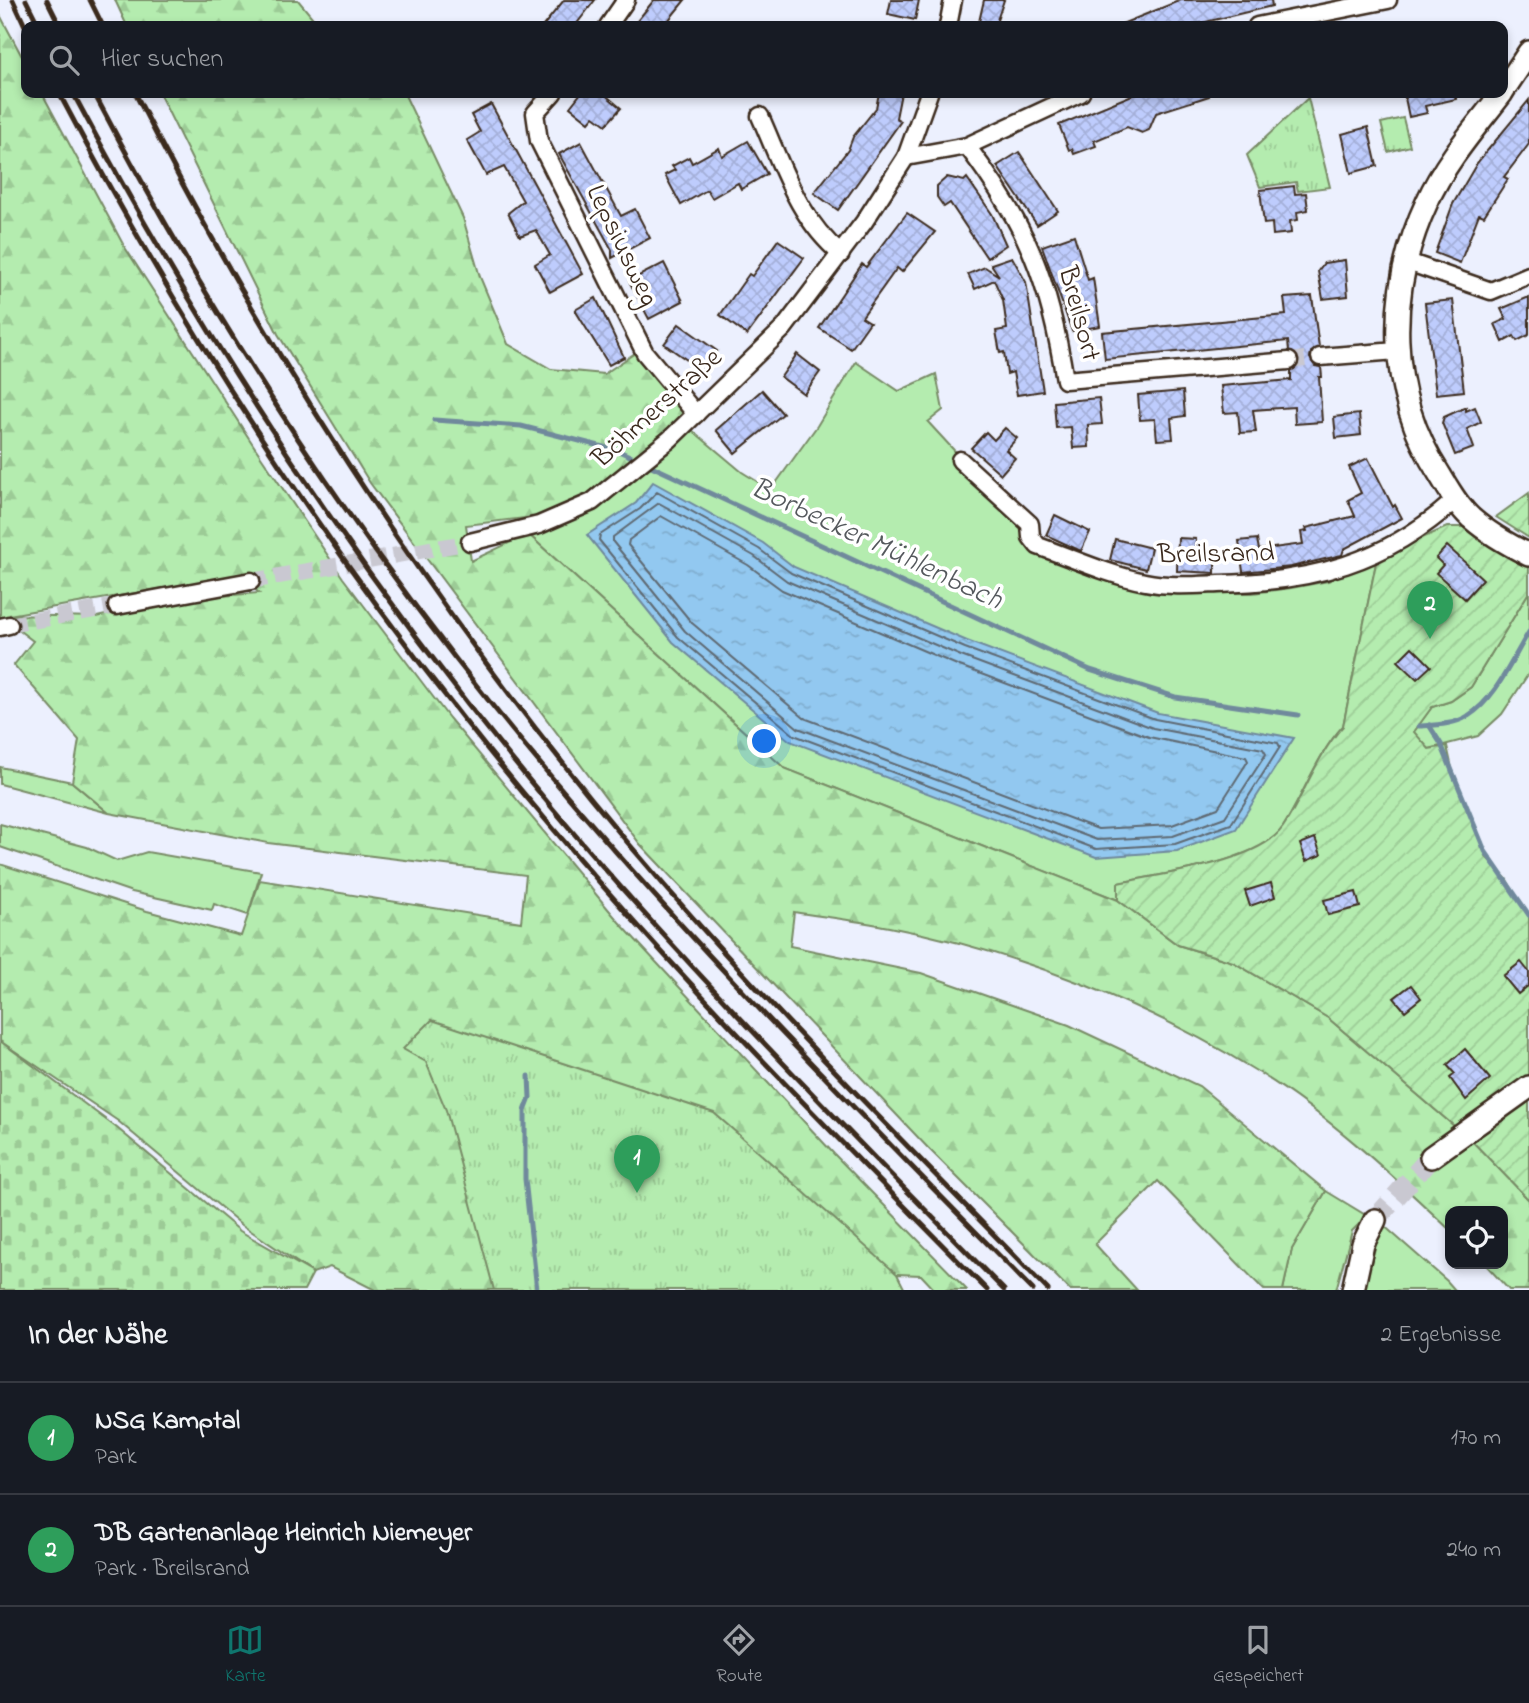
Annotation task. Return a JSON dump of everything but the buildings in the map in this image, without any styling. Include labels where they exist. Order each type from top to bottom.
[{"type":"main road","points":[[1508,83],[1529,51]]},
{"type":"main road","points":[[1498,98],[1443,171],[1427,201],[1405,261],[1396,326],[1397,351],[1403,391],[1415,429],[1432,464],[1455,500],[1471,518],[1529,555]]},
{"type":"main road","points":[[1431,1157],[1529,1087]]},
{"type":"main road","points":[[1353,1290],[1363,1244],[1375,1220]]},
{"type":"street","points":[[611,21],[626,0]]},
{"type":"street","points":[[949,21],[953,0]]},
{"type":"street","points":[[1282,21],[1388,0]]},
{"type":"street","name":"Lepsiusweg","points":[[548,98],[535,113],[539,141],[645,353],[696,414]]},
{"type":"street","name":"Böhmerstraße","points":[[470,542],[567,515],[632,472],[696,414],[784,328],[841,254],[906,157],[927,98]]},
{"type":"street","points":[[906,157],[967,146],[1070,98]]},
{"type":"street","points":[[760,116],[806,217],[825,241],[841,254]]},
{"type":"street","name":"Breilsort","points":[[967,146],[1001,191],[1030,246],[1049,301],[1065,380],[1289,361]]},
{"type":"street","points":[[1405,261],[1491,291],[1529,275]]},
{"type":"street","points":[[1320,357],[1397,351]]},
{"type":"street","name":"Breilsrand","points":[[960,460],[1030,524],[1031,537],[1038,546],[1144,582],[1172,585],[1268,582],[1338,570],[1375,554],[1427,525],[1455,500]]},
{"type":"street","points":[[117,606],[251,581]]},
{"type":"green space","points":[[115,0],[298,0],[315,21],[125,21]]},
{"type":"green space","points":[[0,15],[21,55],[21,98],[45,98],[124,246],[254,446],[343,578],[449,718],[619,922],[834,1154],[967,1290],[935,1290],[921,1275],[897,1274],[784,1290],[375,1290],[330,1267],[313,1273],[242,1225],[118,1121],[0,1041],[0,864],[147,911],[241,936],[260,880],[521,922],[526,875],[268,843],[109,813],[72,782],[79,740],[14,665],[33,641],[0,616]],"holes":[[[239,575],[259,593],[170,600],[97,617],[9,615]]]},
{"type":"green space","points":[[161,98],[406,98],[463,218],[480,277],[508,344],[551,369],[604,374],[641,349],[694,414],[590,500],[542,516],[466,525],[471,561],[528,534],[784,768],[1118,900],[1178,945],[1233,962],[1328,1018],[1474,1143],[1529,1200],[1529,1290],[1509,1290],[1490,1269],[1508,1269],[1508,1206],[1445,1206],[1445,1225],[1382,1167],[1310,1107],[1258,1072],[1172,1024],[1080,983],[984,950],[889,927],[794,912],[790,946],[921,973],[1069,1025],[1199,1086],[1326,1191],[1292,1249],[1283,1290],[1264,1290],[1158,1181],[1095,1244],[1137,1290],[1070,1290],[929,1149],[640,844],[370,483],[278,334]]},
{"type":"green space","points":[[1308,98],[1330,187],[1298,191],[1296,182],[1260,187],[1247,155]]},
{"type":"green space","points":[[1403,118],[1410,146],[1388,152],[1381,123]]},
{"type":"green space","points":[[856,362],[899,391],[936,374],[943,410],[928,422],[1020,522],[1028,538],[1190,592],[1252,593],[1291,588],[1328,581],[1377,558],[1343,726],[1325,750],[1283,827],[1271,839],[1232,858],[1119,883],[1118,900],[784,768],[528,534],[686,425],[742,472],[771,490],[817,426]]},
{"type":"green space","points":[[1529,493],[1529,538],[1496,517]]},
{"type":"green space","points":[[1447,527],[1463,527],[1496,550],[1529,567],[1529,592],[1471,687],[1451,701],[1432,707],[1414,732],[1429,749],[1447,746],[1454,777],[1487,858],[1506,878],[1529,917],[1529,1200],[1474,1143],[1328,1018],[1233,962],[1178,945],[1118,900],[1118,883],[1182,871],[1231,858],[1253,850],[1271,839],[1283,827],[1325,750],[1343,726],[1377,558]]},
{"type":"green space","points":[[1529,592],[1529,673],[1502,714],[1478,736],[1429,749],[1413,732],[1432,707],[1451,701],[1471,687]]},
{"type":"green space","points":[[0,767],[72,782],[109,813],[0,784]]},
{"type":"green space","points":[[0,824],[87,847],[117,861],[147,852],[261,872],[248,915],[214,904],[212,910],[132,892],[0,847]]},
{"type":"green space","points":[[432,1020],[714,1113],[897,1274],[905,1290],[494,1290],[446,1110],[426,1062],[403,1049]]},
{"type":"green space","points":[[0,1041],[117,1128],[240,1231],[313,1273],[304,1290],[0,1290]]},
{"type":"green space","points":[[1326,1191],[1367,1216],[1352,1231],[1336,1290],[1283,1290],[1292,1249]]},
{"type":"green space","points":[[1382,1224],[1447,1281],[1455,1290],[1363,1290]]},
{"type":"water","points":[[653,482],[763,543],[794,567],[967,641],[1158,713],[1294,738],[1236,829],[1177,851],[1096,857],[790,741],[673,642],[587,535],[636,503]]},
{"type":"waterway","name":"Borbecker Mühlenbach","points":[[434,420],[521,426],[619,451],[1090,670],[1175,697],[1298,715]]},
{"type":"waterway","name":"Borbecker Mühlenbach","points":[[1419,726],[1457,721],[1478,709],[1503,678],[1529,632]]},
{"type":"waterway","points":[[1429,725],[1441,744],[1485,851],[1529,915]]},
{"type":"waterway","points":[[529,1076],[530,1098],[525,1111],[525,1179],[537,1290]]},
{"type":"tunnel","points":[[1289,361],[1320,357]]},
{"type":"tunnel","points":[[251,581],[470,542]]},
{"type":"tunnel","points":[[9,625],[117,606]]},
{"type":"tunnel","points":[[1375,1220],[1431,1157]]},
{"type":"railway","points":[[13,0],[23,21]]},
{"type":"railway","points":[[26,0],[36,21]]},
{"type":"railway","points":[[47,0],[58,21]]},
{"type":"railway","points":[[90,0],[100,21]]},
{"type":"railway","points":[[62,98],[150,257],[247,416],[352,571],[465,721],[652,942],[784,1083],[987,1290]]},
{"type":"railway","points":[[76,98],[179,282],[235,374],[356,553],[485,726],[662,934],[832,1114],[1004,1290]]},
{"type":"railway","points":[[97,98],[183,254],[280,411],[384,564],[439,638],[559,786],[690,934],[825,1078],[1033,1290]]},
{"type":"railway","points":[[138,98],[256,315],[322,423],[391,529],[539,733],[619,832],[743,974],[1048,1290]]},
{"type":"place","name":"DB Gartenanlage Heinrich Niemeyer","points":[[1430,639]]},
{"type":"place","name":"NSG Kamptal","points":[[637,1193]]}]
